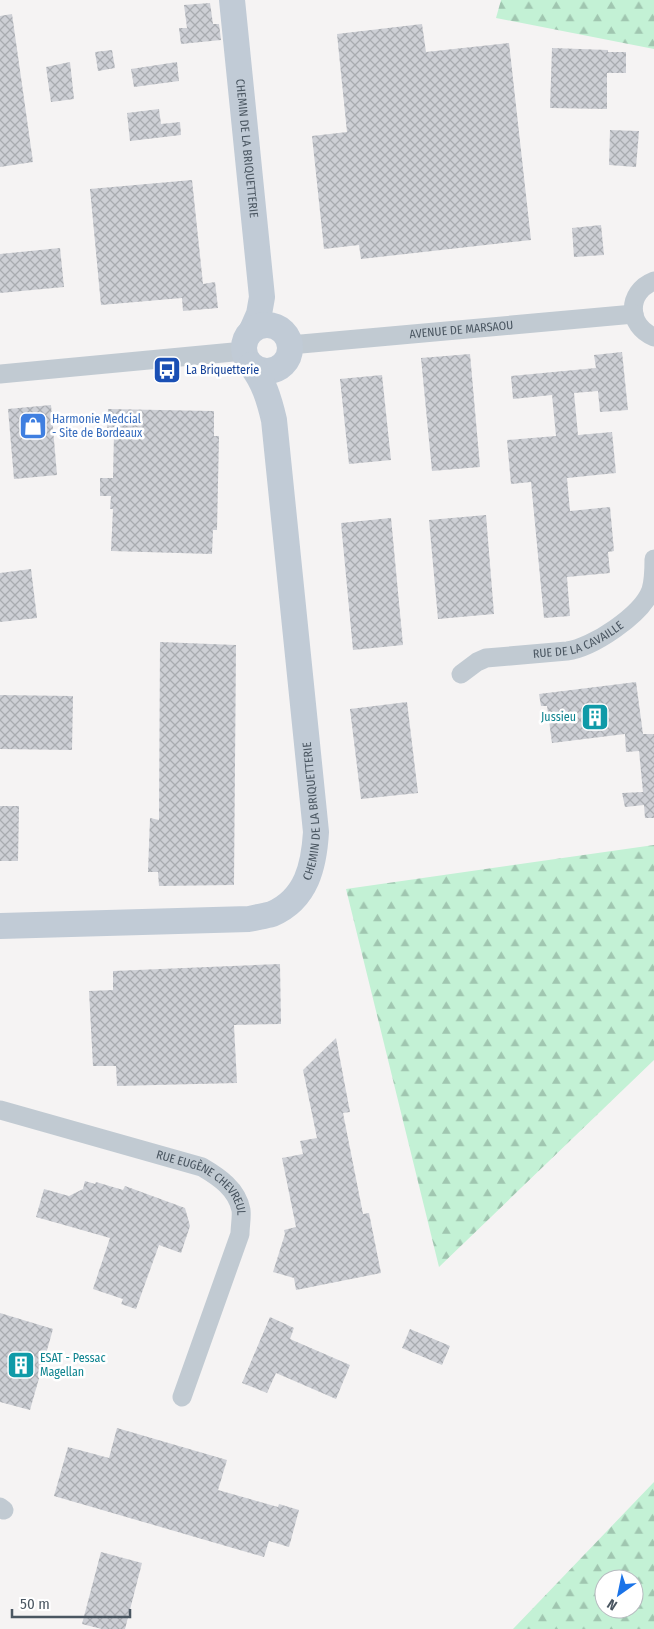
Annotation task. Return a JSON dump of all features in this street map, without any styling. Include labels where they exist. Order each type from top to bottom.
[{"type":"street","name":"CHEMIN DE LA BRIQUETTERIE","points":[[0,926],[249,919],[272,914],[287,904],[295,897],[309,876],[314,855],[316,832],[274,420],[270,403],[249,348],[262,297],[232,0]]},
{"type":"street","points":[[654,281],[641,289],[633,305],[637,324],[644,332],[654,337]]},
{"type":"street","name":"CHEMIN DE LA BRIQUETTERIE","points":[[262,297],[285,346],[274,420]]},
{"type":"street","name":"AVENUE DE MARSAOU","points":[[285,346],[634,314]]},
{"type":"street","points":[[266,325],[273,326],[285,346],[271,371],[264,371],[249,348],[259,326],[266,325]]},
{"type":"street","points":[[0,374],[249,348]]},
{"type":"street","name":"RUE DE LA CAVAILLE","points":[[460,674],[486,658],[572,650],[588,645],[633,615],[642,606],[650,590],[654,559]]},
{"type":"street","name":"RUE EUGÈNE CHEVREUL","points":[[0,1110],[202,1167],[221,1179],[236,1195],[241,1210],[240,1234],[182,1397]]},
{"type":"green space","points":[[501,0],[654,0],[654,49],[496,18]]},
{"type":"green space","points":[[654,845],[654,1060],[439,1267],[346,889]]},
{"type":"green space","points":[[654,1482],[654,1629],[513,1629]]},
{"type":"building","points":[[210,3],[213,24],[219,24],[221,40],[181,44],[179,28],[187,28],[184,5]]},
{"type":"building","points":[[12,14],[33,162],[0,167],[0,16]]},
{"type":"building","points":[[422,24],[426,52],[509,43],[531,240],[361,259],[359,245],[324,249],[312,136],[347,132],[337,34]]},
{"type":"building","points":[[552,48],[626,52],[626,73],[607,73],[607,109],[550,108]]},
{"type":"building","points":[[112,50],[115,68],[98,71],[95,52]]},
{"type":"building","points":[[70,62],[74,99],[51,102],[46,67]]},
{"type":"building","points":[[177,62],[179,81],[134,87],[131,69]]},
{"type":"building","points":[[159,109],[161,124],[180,122],[181,135],[130,141],[127,113]]},
{"type":"building","points":[[610,130],[639,131],[636,167],[609,165]]},
{"type":"building","points":[[192,180],[203,284],[215,282],[218,308],[183,311],[182,298],[101,305],[90,189]]},
{"type":"building","points":[[601,225],[604,255],[574,257],[572,228]]},
{"type":"building","points":[[60,248],[64,287],[0,293],[0,254]]},
{"type":"building","points":[[622,352],[628,410],[600,412],[598,391],[574,393],[578,435],[612,432],[616,473],[567,478],[570,511],[610,507],[614,551],[608,552],[610,573],[567,577],[570,616],[544,618],[531,482],[511,484],[507,440],[556,436],[552,395],[513,399],[511,376],[596,368],[594,355]]},
{"type":"building","points":[[470,354],[480,467],[432,471],[421,358]]},
{"type":"building","points":[[382,375],[391,460],[349,464],[340,379]]},
{"type":"building","points":[[51,405],[57,475],[14,479],[8,409]]},
{"type":"building","points":[[108,409],[214,411],[214,436],[219,436],[217,530],[213,530],[212,554],[111,551],[113,509],[110,509],[111,496],[100,496],[100,478],[113,478],[114,434],[107,434]]},
{"type":"building","points":[[486,515],[494,614],[438,619],[429,520]]},
{"type":"building","points":[[391,518],[403,645],[353,650],[341,523]]},
{"type":"building","points":[[31,569],[37,618],[0,622],[0,573]]},
{"type":"building","points":[[160,642],[236,645],[234,885],[159,886],[158,872],[148,872],[150,818],[159,820]]},
{"type":"building","points":[[636,682],[643,734],[654,734],[654,818],[645,818],[644,805],[625,807],[622,793],[643,792],[639,751],[626,752],[625,734],[552,743],[547,706],[541,706],[539,694]]},
{"type":"building","points":[[0,695],[73,696],[72,750],[0,749]]},
{"type":"building","points":[[407,702],[418,793],[361,799],[350,709]]},
{"type":"building","points":[[0,806],[19,806],[18,861],[0,861]]},
{"type":"building","points":[[280,964],[281,1024],[234,1025],[237,1083],[117,1086],[116,1066],[93,1066],[89,991],[113,990],[113,971]]},
{"type":"building","points":[[336,1038],[350,1112],[343,1113],[363,1214],[369,1213],[381,1273],[296,1290],[294,1278],[273,1272],[285,1234],[284,1230],[296,1227],[282,1158],[303,1154],[300,1141],[317,1138],[303,1070]]},
{"type":"building","points":[[85,1181],[95,1184],[96,1182],[123,1190],[125,1186],[185,1208],[190,1226],[181,1253],[159,1245],[136,1309],[121,1304],[123,1299],[93,1289],[110,1238],[36,1217],[44,1189],[69,1196],[83,1189]]},
{"type":"building","name":"ESAT - Pessac Magellan","points":[[0,1313],[53,1329],[30,1410],[0,1402]]},
{"type":"building","points":[[270,1317],[294,1328],[290,1339],[350,1365],[336,1399],[276,1373],[267,1393],[242,1383]]},
{"type":"building","points":[[410,1329],[450,1346],[442,1365],[402,1348]]},
{"type":"building","points":[[117,1428],[227,1460],[218,1490],[278,1507],[279,1504],[299,1510],[289,1547],[269,1541],[264,1557],[54,1496],[68,1447],[109,1458]]},
{"type":"building","points":[[101,1552],[142,1563],[125,1629],[102,1629],[82,1624]]},
{"type":"place","name":"La Briquetterie","points":[[167,370]]},
{"type":"place","name":"Harmonie Medcial - Site de Bordeaux","points":[[33,426]]},
{"type":"place","name":"Jussieu","points":[[595,717]]},
{"type":"place","name":"ESAT - Pessac Magellan","points":[[21,1365]]}]
